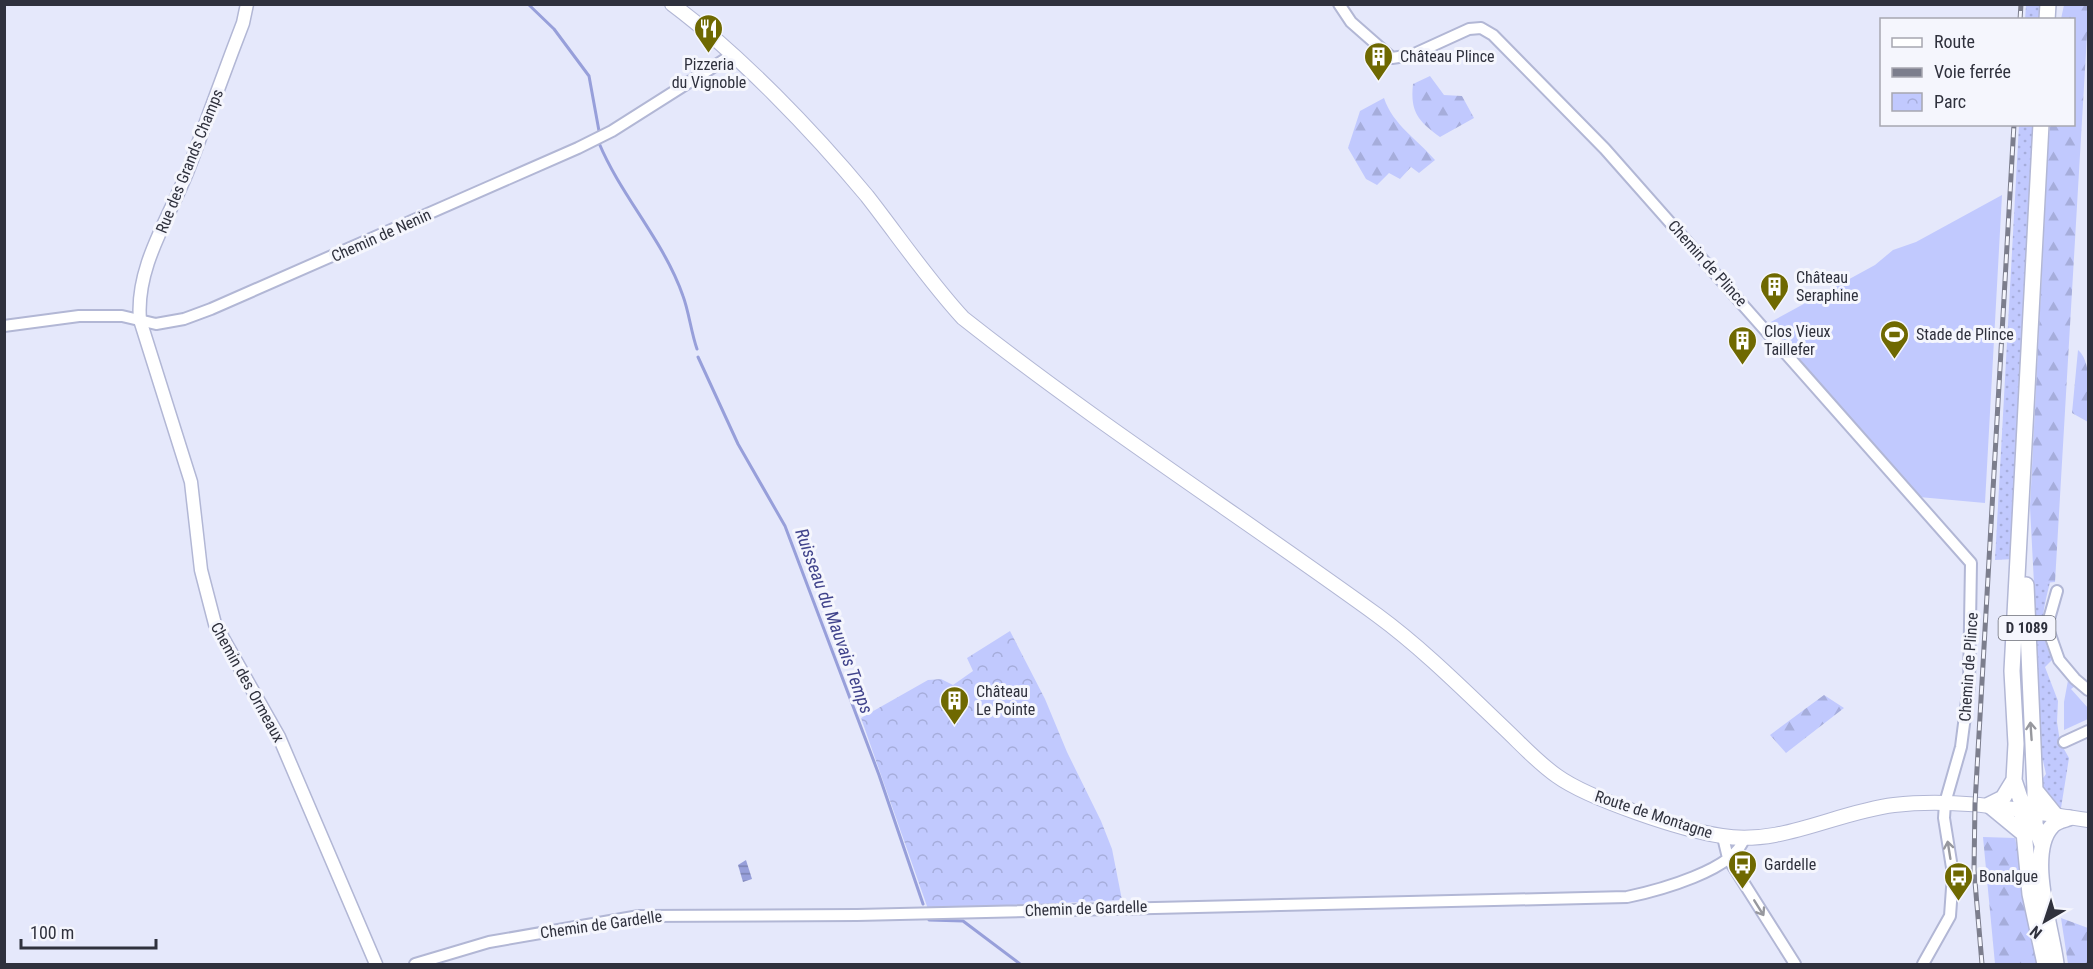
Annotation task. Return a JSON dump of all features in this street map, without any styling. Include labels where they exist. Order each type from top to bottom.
[{"type":"main road","name":"Route de Montagne","points":[[672,4],[732,55],[832,155],[938,291],[963,318],[1139,450],[1382,619],[1438,665],[1543,765],[1576,788],[1670,823],[1723,837],[1777,835],[1873,808],[1907,803],[1989,805],[2088,820]]},
{"type":"main road","name":"D 1089","points":[[2041,126],[2012,671],[2016,744],[2014,780],[2042,845],[2042,884]]},
{"type":"main road","name":"D 1089","points":[[2024,465],[2028,652],[2035,790],[2023,833],[2030,894],[2045,964]]},
{"type":"main road","name":"D 1089","points":[[2016,744],[2024,760],[2029,820],[2056,964]]},
{"type":"main road","points":[[2014,780],[2002,798],[1989,805],[2023,833]]},
{"type":"main road","points":[[2035,790],[2063,817],[2055,823],[2042,845]]},
{"type":"street","name":"Rue des Grands Champs","points":[[140,320],[138,302],[152,253],[190,165],[243,23],[247,4]]},
{"type":"street","name":"Chemin de Plince","points":[[1339,4],[1351,22],[1392,58],[1412,55],[1469,29],[1481,28],[1493,35],[1605,150],[1969,560],[1973,572],[1969,685],[1961,747],[1945,803]]},
{"type":"street","name":"Chemin de Nenin","points":[[4,326],[79,316],[122,316],[156,324],[184,319],[211,309],[531,170],[612,131],[732,55]]},
{"type":"street","name":"Chemin des Ormeaux","points":[[140,320],[191,482],[201,570],[215,624],[279,737],[376,964]]},
{"type":"street","points":[[2057,591],[2047,626],[2059,660],[2075,679],[2087,686]]},
{"type":"street","points":[[2064,742],[2088,731]]},
{"type":"street","points":[[1923,964],[1950,916],[1953,874],[1944,818],[1945,803]]},
{"type":"street","points":[[1723,837],[1728,858],[1795,964]]},
{"type":"street","name":"Chemin de Gardelle","points":[[415,964],[489,942],[650,916],[868,915],[1303,903],[1597,900],[1653,892],[1686,880],[1728,858],[1739,850],[1744,838]]},
{"type":"green space","points":[[2026,5],[2044,5],[2043,18],[2025,18]]},
{"type":"green space","points":[[2064,5],[2088,5],[2055,582],[2034,584],[2030,507],[2050,126],[2075,126],[2075,18],[2061,18]]},
{"type":"green space","points":[[1430,76],[1444,95],[1462,96],[1474,118],[1440,137],[1421,121],[1414,109],[1413,84]]},
{"type":"green space","points":[[1384,98],[1399,124],[1435,160],[1419,173],[1411,167],[1400,179],[1389,173],[1377,185],[1366,179],[1348,148],[1360,111]]},
{"type":"green space","points":[[2019,126],[2037,126],[2014,559],[1995,560]]},
{"type":"green space","name":"Stade de Plince","points":[[2002,195],[1985,503],[1919,497],[1767,324],[1875,265],[1893,250],[1916,242]]},
{"type":"green space","points":[[2078,350],[2083,356],[2088,373],[2088,422],[2072,413]]},
{"type":"green space","points":[[2023,582],[2025,745],[2017,676]]},
{"type":"green space","points":[[2050,582],[2043,630],[2053,659],[2045,667],[2058,701],[2057,722],[2060,742],[2069,758],[2061,808],[2049,794],[2045,794],[2041,781],[2046,774],[2043,761],[2036,757],[2030,584]]},
{"type":"green space","points":[[1010,631],[1045,699],[1067,752],[1101,821],[1112,849],[1122,900],[928,909],[861,718],[928,680],[941,679],[953,685],[973,671],[967,658]]},
{"type":"green space","points":[[2069,675],[2078,684],[2071,689],[2088,708],[2088,719],[2064,730],[2064,702]]},
{"type":"green space","points":[[1824,695],[1844,708],[1786,753],[1770,735]]},
{"type":"green space","points":[[1983,837],[2015,838],[2041,964],[1995,964]]},
{"type":"green space","points":[[2061,918],[2088,928],[2088,964],[2068,964]]},
{"type":"shaded area","points":[[746,860],[752,879],[743,882],[738,865]]},
{"type":"waterway","name":"Ruisseau du Mauvais Temps","points":[[528,4],[554,29],[589,76],[599,131]]},
{"type":"waterway","name":"Ruisseau du Mauvais Temps","points":[[599,143],[608,163],[654,237],[675,276],[685,302],[697,349]]},
{"type":"waterway","name":"Ruisseau du Mauvais Temps","points":[[698,357],[738,444],[785,526],[879,775],[923,904]]},
{"type":"waterway","name":"Ruisseau du Mauvais Temps","points":[[929,920],[963,921],[1020,964]]},
{"type":"railway","points":[[2020,18],[2021,4]]},
{"type":"railway","points":[[1982,964],[1974,870],[1975,804],[2014,126]]},
{"type":"place","name":"Pizzeria du Vignoble","points":[[709,54]]},
{"type":"place","name":"Château Plince","points":[[1379,82]]},
{"type":"place","name":"Château Seraphine","points":[[1775,312]]},
{"type":"place","name":"Stade de Plince","points":[[1895,360]]},
{"type":"place","name":"Clos Vieux Taillefer","points":[[1743,366]]},
{"type":"place","name":"Château Le Pointe","points":[[955,726]]},
{"type":"place","name":"Gardelle","points":[[1743,890]]},
{"type":"place","name":"Bonalgue","points":[[1958,902]]}]
